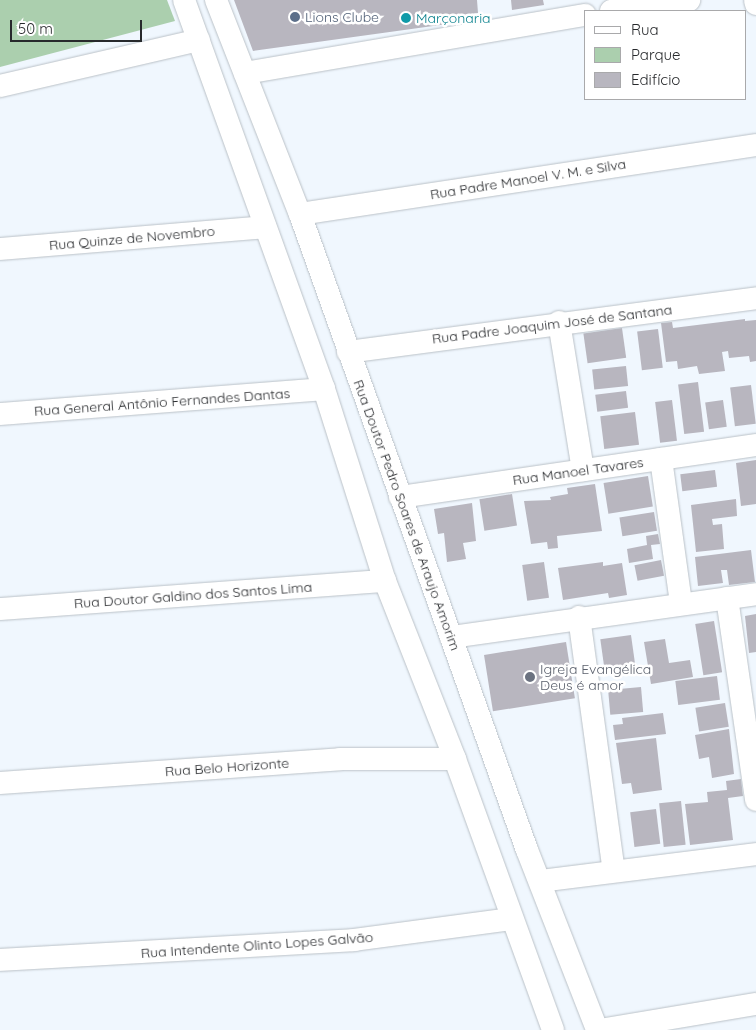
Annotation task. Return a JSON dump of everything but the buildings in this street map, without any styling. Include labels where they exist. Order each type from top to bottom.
[{"type":"street","points":[[184,0],[291,302],[324,389],[385,580],[455,759],[553,1030]]},
{"type":"street","name":"Rua Doutor Pedro Soares de Araujo Amorim","points":[[216,0],[300,214],[324,288],[528,850],[599,1030]]},
{"type":"street","points":[[618,10],[688,0]]},
{"type":"street","points":[[755,0],[756,4]]},
{"type":"street","points":[[245,73],[570,11]]},
{"type":"street","points":[[0,86],[198,40]]},
{"type":"street","name":"Rua Padre Manoel V. M. e Silva","points":[[300,214],[756,145]]},
{"type":"street","name":"Rua Quinze de Novembro","points":[[0,249],[265,227]]},
{"type":"street","points":[[291,302],[324,288]]},
{"type":"street","name":"Rua Padre Joaquim José de Santana","points":[[348,352],[559,322],[756,298]]},
{"type":"street","points":[[559,322],[583,470]]},
{"type":"street","name":"Rua General Antônio Fernandes Dantas","points":[[0,414],[324,389]]},
{"type":"street","name":"Rua Manoel Tavares","points":[[400,497],[756,445]]},
{"type":"street","points":[[661,459],[681,604]]},
{"type":"street","name":"Rua Doutor Galdino dos Santos Lima","points":[[0,609],[385,580]]},
{"type":"street","points":[[451,637],[578,617],[756,594]]},
{"type":"street","points":[[727,598],[756,800]]},
{"type":"street","points":[[578,617],[614,871]]},
{"type":"street","name":"Rua Belo Horizonte","points":[[0,783],[340,759],[455,759]]},
{"type":"street","points":[[491,857],[528,850]]},
{"type":"street","points":[[540,881],[756,854]]},
{"type":"street","name":"Rua Intendente Olinto Lopes Galvão","points":[[0,960],[354,940],[512,919]]},
{"type":"street","points":[[599,1030],[756,1004]]},
{"type":"green space","points":[[0,0],[167,0],[175,21],[0,67]]},
{"type":"place","name":"Lions Clube","points":[[295,17]]},
{"type":"place","name":"Marçonaria","points":[[406,18]]},
{"type":"place","name":"Igreja Evangélica Deus é amor","points":[[530,677]]}]
